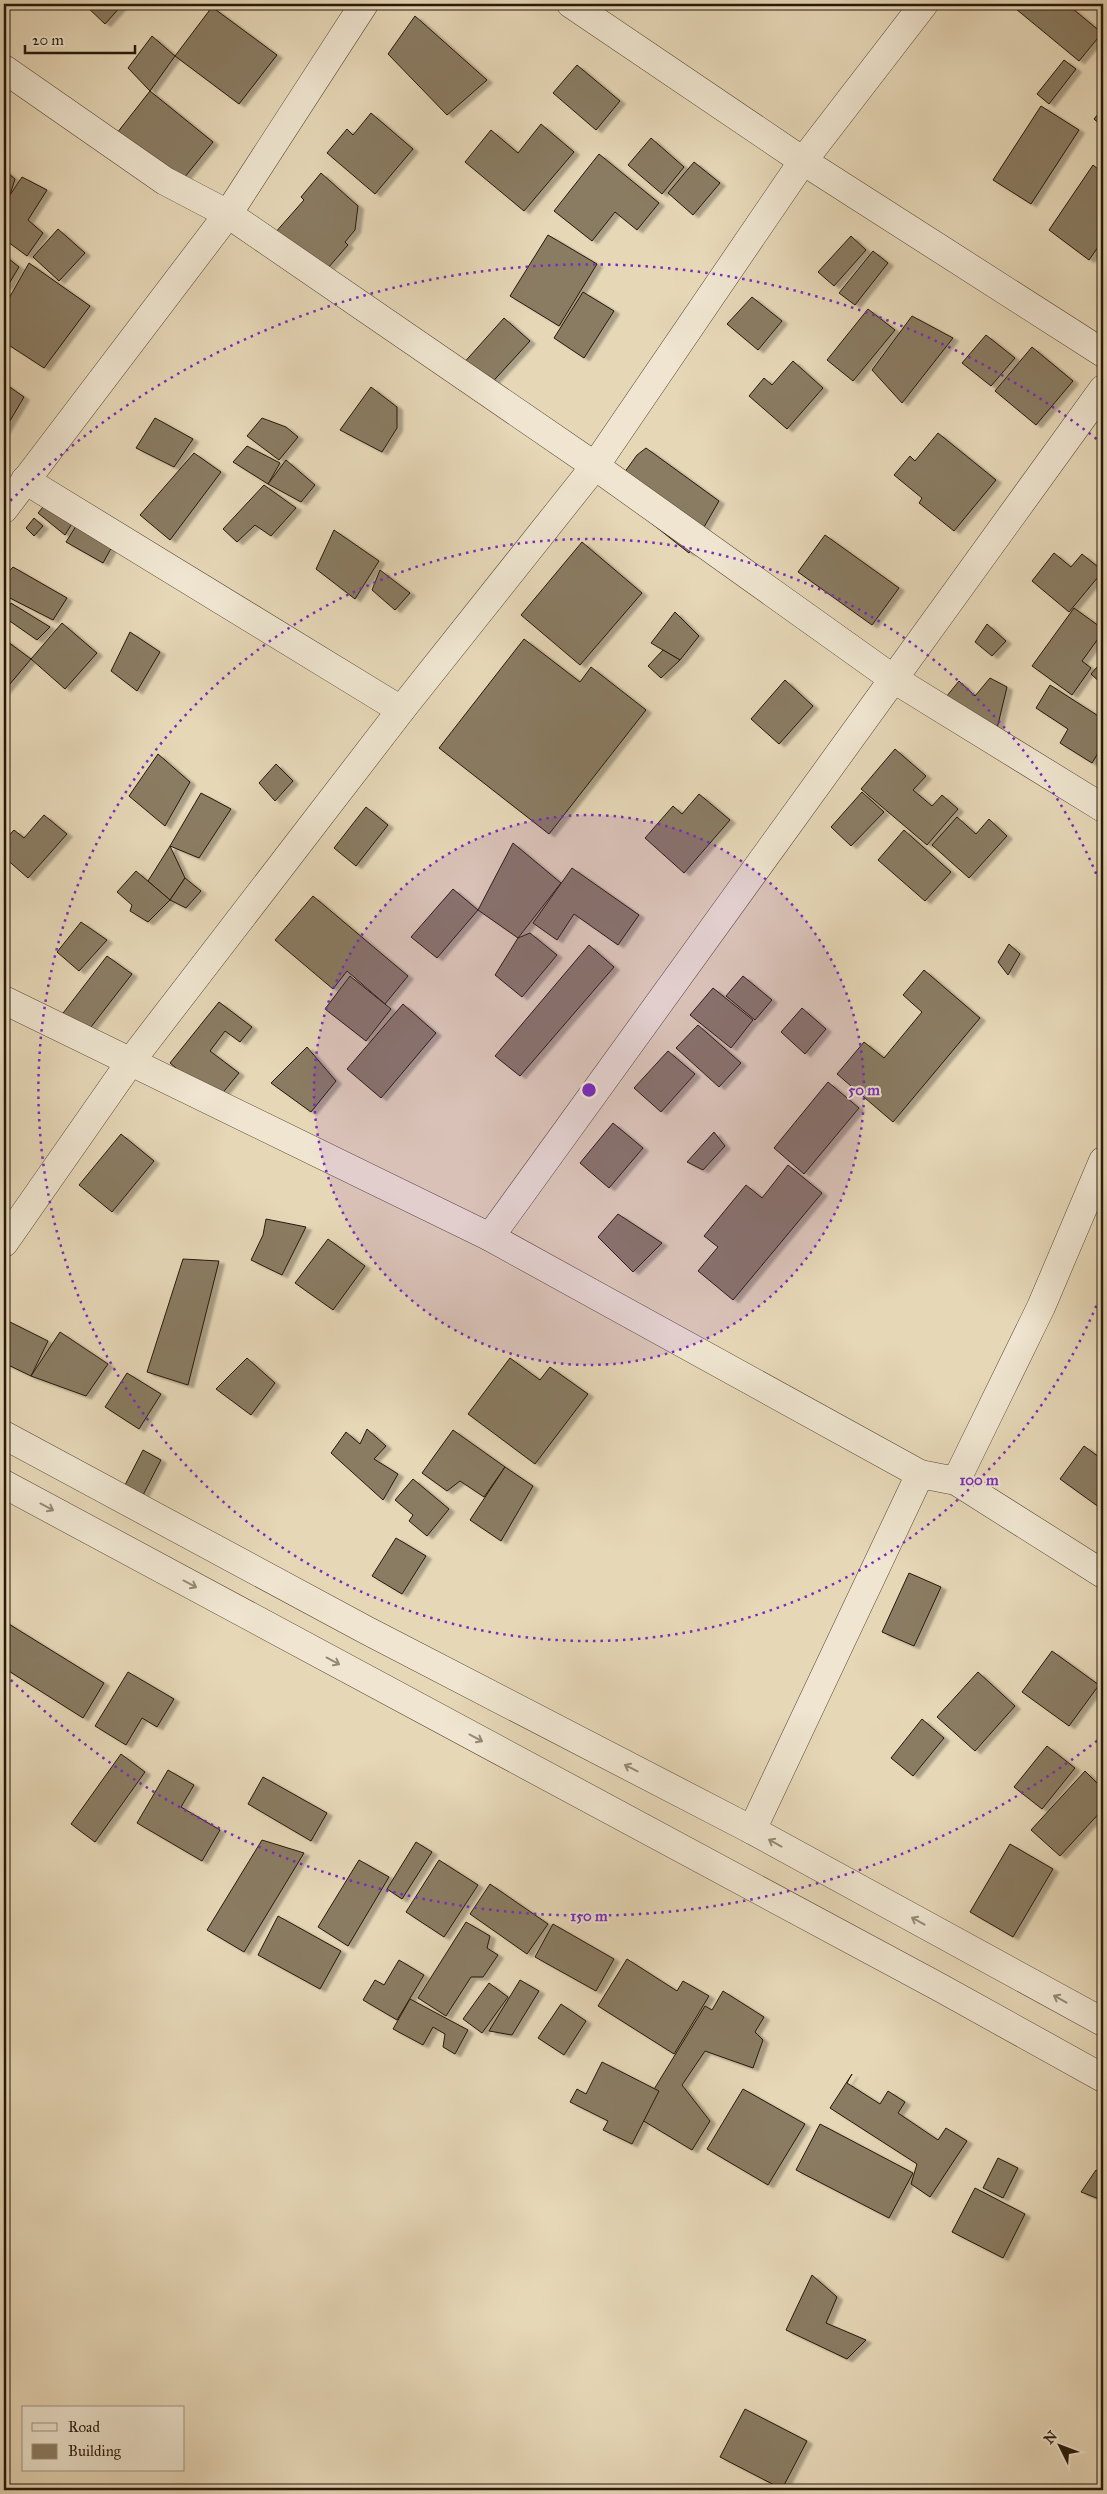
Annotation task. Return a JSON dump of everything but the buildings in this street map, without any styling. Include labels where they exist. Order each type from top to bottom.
[{"type":"street","points":[[4,509],[228,214],[364,4]]},
{"type":"street","points":[[571,4],[803,161],[1103,353]]},
{"type":"street","points":[[4,1243],[131,1061],[401,710],[595,466],[803,161],[924,4]]},
{"type":"street","points":[[4,69],[165,181],[228,214],[595,466],[892,678],[1103,808]]},
{"type":"street","points":[[490,1237],[892,678],[1103,389]]},
{"type":"street","points":[[25,480],[401,710]]},
{"type":"street","points":[[4,1000],[490,1237],[920,1474],[956,1481],[1103,1574]]},
{"type":"street","points":[[956,1481],[1041,1307],[1103,1161]]},
{"type":"street","points":[[4,1435],[374,1635],[752,1830],[1103,2022]]},
{"type":"street","points":[[752,1830],[920,1474]]},
{"type":"street","points":[[4,1484],[922,1977],[1103,2078]]}]
